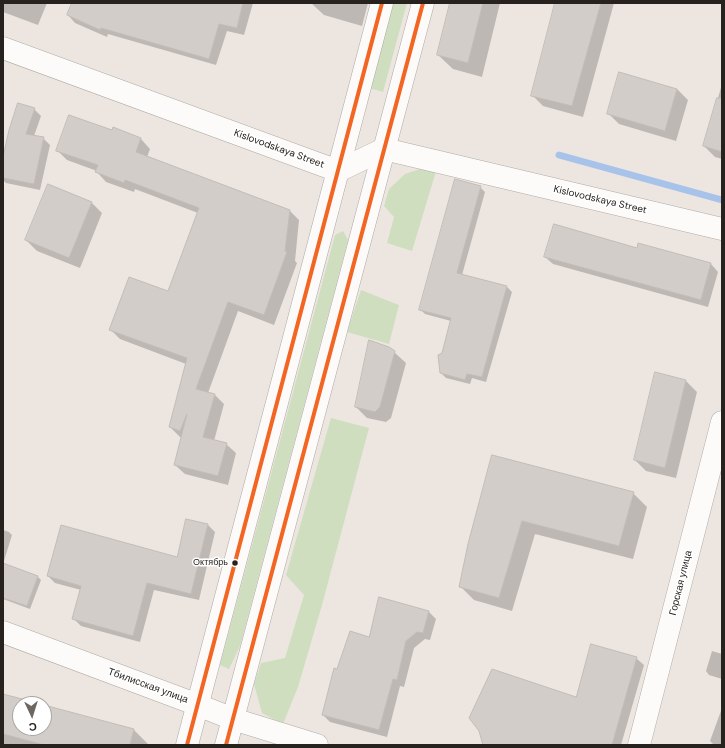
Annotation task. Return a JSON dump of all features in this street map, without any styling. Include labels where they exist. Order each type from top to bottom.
[{"type":"main road","points":[[187,745],[382,3]]},
{"type":"main road","points":[[226,745],[423,3]]},
{"type":"main road","name":"Kislovodskaya Street","points":[[3,48],[338,171],[384,149],[722,229]]},
{"type":"main road","name":"Горская улица","points":[[639,745],[722,422]]},
{"type":"main road","name":"Тбилисская улица","points":[[3,632],[233,719],[317,745]]},
{"type":"green space","points":[[392,3],[407,3],[383,92],[369,88]]},
{"type":"green space","points":[[423,168],[437,168],[412,251],[387,243],[394,217],[384,206],[389,189],[405,174]]},
{"type":"green space","points":[[343,231],[348,240],[240,646],[229,669],[220,665],[335,235]]},
{"type":"green space","points":[[361,290],[399,305],[389,344],[347,332]]},
{"type":"green space","points":[[331,418],[369,428],[322,605],[298,687],[283,724],[262,713],[254,684],[261,663],[285,658],[304,595],[286,575]]},
{"type":"building","points":[[72,3],[243,3],[237,28],[219,24],[209,59],[101,28],[100,30],[67,15]]},
{"type":"building","points":[[450,3],[483,3],[468,63],[437,55]]},
{"type":"building","points":[[555,3],[601,3],[572,106],[531,96]]},
{"type":"building","points":[[619,72],[677,89],[665,131],[607,114]]},
{"type":"building","points":[[717,98],[722,98],[722,152],[703,146]]},
{"type":"building","points":[[18,103],[35,108],[26,134],[44,137],[34,184],[3,178],[3,157],[9,130]]},
{"type":"building","points":[[69,115],[112,130],[113,127],[141,138],[136,152],[290,210],[285,251],[287,252],[264,315],[228,302],[196,389],[215,394],[203,437],[227,443],[218,476],[174,465],[187,414],[180,431],[169,427],[187,358],[109,330],[129,277],[168,291],[199,208],[125,180],[124,183],[95,172],[98,165],[56,151]]},
{"type":"building","points":[[455,179],[481,186],[457,273],[507,286],[482,377],[467,374],[465,380],[440,373],[438,355],[442,353],[451,318],[419,310]]},
{"type":"building","points":[[48,184],[92,202],[69,258],[25,240]]},
{"type":"building","points":[[554,224],[637,248],[638,243],[711,263],[701,300],[544,257]]},
{"type":"building","points":[[369,340],[389,347],[395,351],[380,407],[375,412],[355,407]]},
{"type":"building","points":[[655,372],[686,380],[665,468],[634,460]]},
{"type":"building","points":[[492,455],[634,492],[619,546],[522,521],[499,598],[459,587],[468,544]]},
{"type":"building","points":[[186,519],[208,524],[191,594],[147,583],[133,636],[72,619],[81,586],[47,576],[61,525],[177,557]]},
{"type":"building","points":[[3,563],[38,576],[27,606],[3,598]]},
{"type":"building","points":[[379,597],[429,611],[423,633],[417,632],[406,641],[397,680],[393,679],[379,730],[322,715],[334,668],[337,669],[350,631],[369,637]]},
{"type":"building","points":[[591,644],[637,657],[612,745],[483,745],[479,731],[469,718],[492,669],[576,697]]},
{"type":"building","points":[[3,694],[12,696],[12,736],[52,736],[52,707],[134,729],[130,745],[44,745],[3,734]]},
{"type":"waterway","points":[[559,155],[722,200]]},
{"type":"transit line","points":[[187,745],[382,3]]},
{"type":"transit line","points":[[226,745],[423,3]]},
{"type":"place","name":"Октябрь","points":[[235,563]]}]
